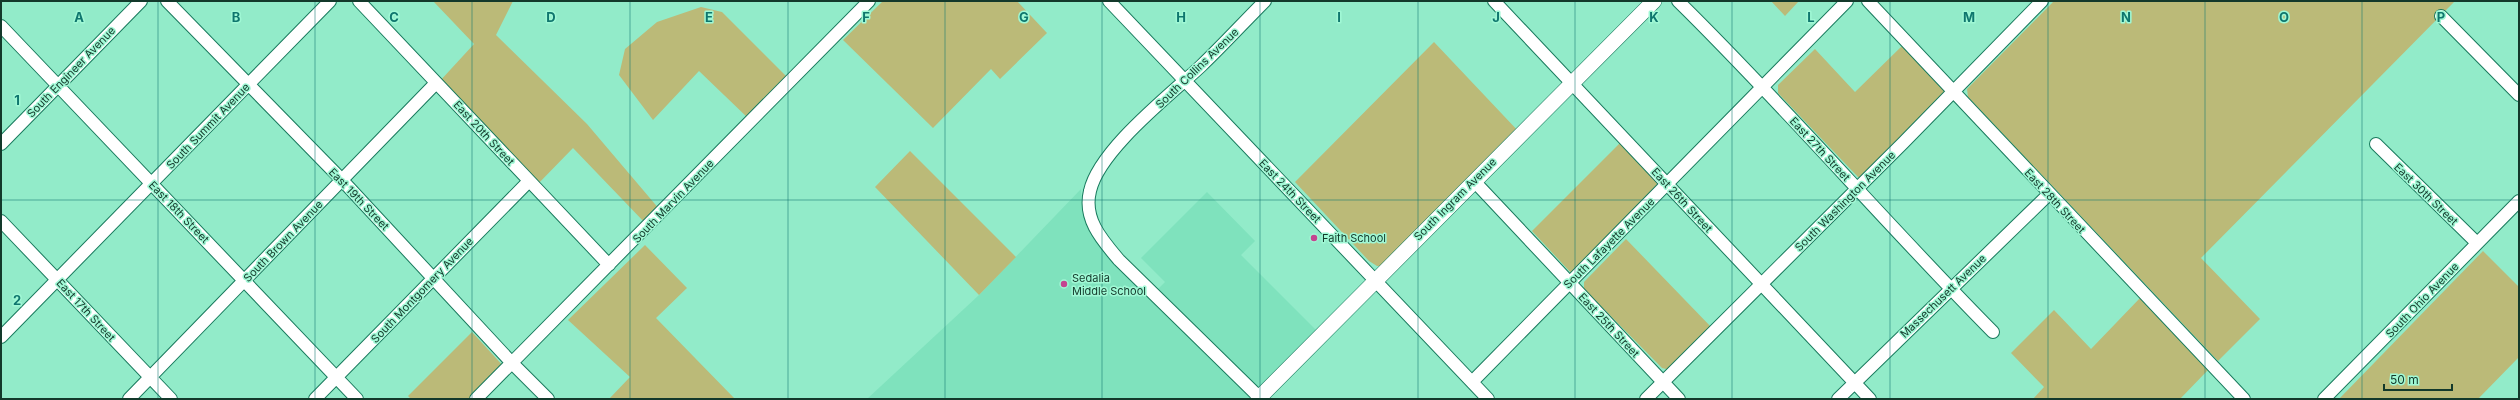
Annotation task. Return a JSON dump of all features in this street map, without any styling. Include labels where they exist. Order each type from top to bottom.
[{"type":"main road","name":"South Ingram Avenue","points":[[1259,398],[1652,2]]},
{"type":"street","name":"South Engineer Avenue","points":[[1,144],[141,1]]},
{"type":"street","name":"East 19th Street","points":[[168,1],[342,180],[511,362],[548,399]]},
{"type":"street","name":"South Summit Avenue","points":[[1,337],[330,1]]},
{"type":"street","name":"East 20th Street","points":[[359,1],[609,265]]},
{"type":"street","name":"South Marvin Avenue","points":[[476,399],[869,1]]},
{"type":"street","name":"East 24th Street","points":[[1109,1],[1488,399]]},
{"type":"street","name":"South Collins Avenue","points":[[1259,398],[1119,260],[1100,239],[1089,218],[1089,192],[1098,169],[1129,135],[1184,80],[1200,67],[1265,1]]},
{"type":"street","name":"East 26th Street","points":[[1494,1],[1870,399]]},
{"type":"street","name":"East 27th Street","points":[[1678,1],[1763,86],[1950,289],[1993,332]]},
{"type":"street","name":"South Lafayette Avenue","points":[[1472,382],[1847,1]]},
{"type":"street","name":"East 28th Street","points":[[1868,1],[2048,194],[2244,399]]},
{"type":"street","name":"South Washington Avenue","points":[[1646,399],[1857,189],[2042,1]]},
{"type":"street","points":[[2441,16],[2519,94]]},
{"type":"street","name":"East 18th Street","points":[[1,26],[358,399]]},
{"type":"street","name":"South Brown Avenue","points":[[129,399],[436,82]]},
{"type":"street","name":"East 30th Street","points":[[2376,144],[2477,243]]},
{"type":"street","name":"South Montgomery Avenue","points":[[315,399],[433,277],[529,181]]},
{"type":"street","name":"East 25th Street","points":[[1474,181],[1679,399]]},
{"type":"street","name":"Massechusett Avenue","points":[[1838,399],[2048,194]]},
{"type":"street","name":"South Ohio Avenue","points":[[2324,399],[2519,200]]},
{"type":"street","name":"East 17th Street","points":[[1,221],[170,399]]},
{"type":"shaded area","points":[[433,1],[513,1],[496,35],[587,124],[660,210],[646,224],[573,148],[536,186],[439,82],[474,44]]},
{"type":"shaded area","points":[[883,1],[1017,1],[1047,33],[1000,79],[991,69],[933,128],[843,40]]},
{"type":"shaded area","points":[[1771,1],[1799,1],[1785,16]]},
{"type":"shaded area","points":[[2054,1],[2455,1],[2201,258],[2260,319],[2218,361],[1968,97],[1967,89]]},
{"type":"shaded area","points":[[701,7],[722,12],[790,80],[749,119],[699,71],[653,120],[619,75],[625,49],[657,22]]},
{"type":"shaded area","points":[[1434,42],[1520,133],[1386,266],[1377,266],[1369,261],[1295,182]]},
{"type":"shaded area","points":[[1904,44],[1946,90],[1944,97],[1865,178],[1858,177],[1778,93],[1778,85],[1815,49],[1855,92]]},
{"type":"shaded area","points":[[1621,142],[1664,187],[1574,276],[1532,231]]},
{"type":"shaded area","points":[[910,151],[1016,257],[979,295],[875,187]]},
{"type":"shaded area","name":"Sedalia Middle School","points":[[1081,189],[1082,211],[1091,236],[1252,397],[1249,399],[867,399],[979,295]]},
{"type":"shaded area","points":[[1207,192],[1255,241],[1241,255],[1318,332],[1260,390],[1158,289],[1165,282],[1141,258]]},
{"type":"shaded area","points":[[1626,239],[1713,329],[1670,370],[1662,368],[1584,289],[1584,282]]},
{"type":"shaded area","points":[[645,245],[687,288],[656,318],[735,399],[609,399],[630,377],[568,320]]},
{"type":"shaded area","points":[[2483,251],[2519,287],[2519,357],[2478,399],[2339,399]]},
{"type":"shaded area","points":[[2140,298],[2208,370],[2180,399],[2033,399],[2044,387],[2011,353],[2054,310],[2091,349]]},
{"type":"shaded area","points":[[472,332],[506,369],[475,399],[411,399],[408,396]]},
{"type":"place","name":"Faith School","points":[[1314,238]]},
{"type":"place","name":"Sedalia Middle School","points":[[1064,284]]}]
